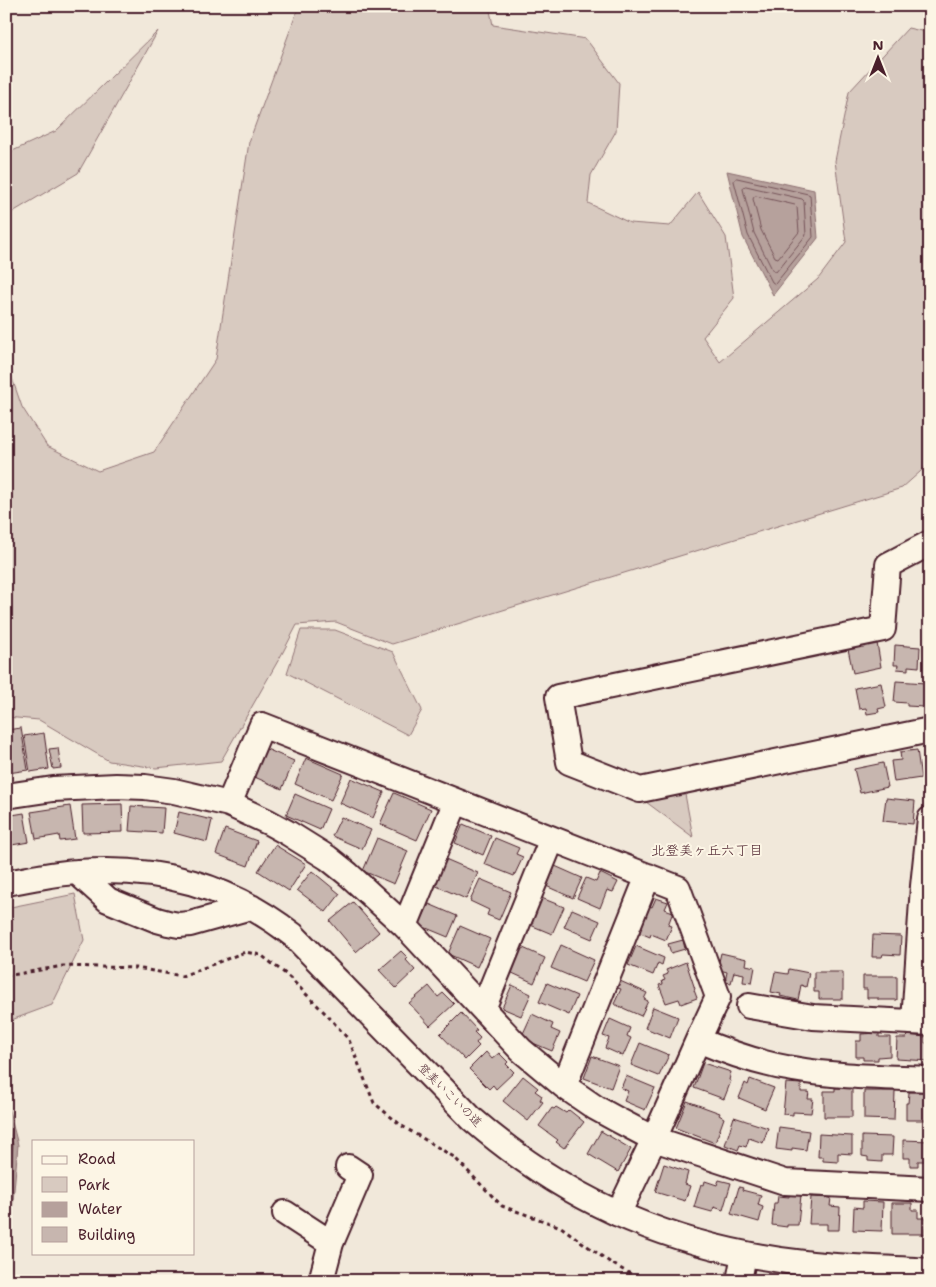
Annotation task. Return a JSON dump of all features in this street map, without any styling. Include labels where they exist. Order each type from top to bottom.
[{"type":"street","points":[[930,544],[888,565],[882,629],[558,697],[569,762],[640,790],[930,730]]},
{"type":"street","points":[[229,804],[262,725],[678,888],[718,997],[618,1214]]},
{"type":"street","points":[[6,796],[53,790],[116,786],[145,787],[174,791],[229,804],[288,833],[328,858],[354,879],[405,926],[521,1050],[564,1086],[596,1108],[654,1139],[785,1182],[930,1189]]},
{"type":"street","points":[[405,926],[456,801]]},
{"type":"street","points":[[749,1006],[813,1017],[922,1023],[930,819]]},
{"type":"street","points":[[483,1009],[552,838]]},
{"type":"street","name":"登美いこいの道","points":[[6,883],[77,872],[120,871],[168,876],[208,887],[270,918],[293,935],[472,1119],[538,1171],[562,1185],[618,1214],[653,1229],[689,1241],[744,1254],[812,1264],[930,1270]]},
{"type":"street","points":[[77,872],[108,900],[168,923],[190,924],[251,908]]},
{"type":"street","points":[[564,1086],[648,876]]},
{"type":"street","points":[[698,1040],[729,1053],[792,1069],[822,1073],[930,1079]]},
{"type":"street","points":[[321,1281],[331,1243],[360,1175],[348,1167]]},
{"type":"street","points":[[285,1213],[331,1243]]},
{"type":"street","points":[[739,1281],[744,1254]]},
{"type":"path","points":[[6,976],[63,966],[136,968],[182,976],[245,952],[261,955],[287,975],[349,1040],[374,1103],[402,1126],[454,1158],[502,1206],[561,1227],[611,1264],[643,1281]]},
{"type":"green space","points":[[299,6],[489,6],[493,25],[586,39],[619,83],[616,131],[591,175],[588,203],[630,223],[670,226],[698,192],[726,237],[734,298],[703,337],[720,362],[818,279],[846,242],[835,161],[849,92],[908,28],[930,33],[930,463],[902,488],[392,644],[336,622],[297,625],[221,761],[156,768],[109,761],[39,720],[6,717],[6,361],[22,407],[47,446],[98,471],[154,452],[216,359],[249,142]]},
{"type":"green space","points":[[158,31],[78,173],[6,216],[6,154],[56,131]]},
{"type":"green space","points":[[301,630],[335,630],[393,652],[422,710],[408,735],[287,673]]},
{"type":"green space","points":[[684,789],[693,837],[638,796]]},
{"type":"green space","points":[[75,894],[84,940],[52,1005],[6,1022],[6,908]]},
{"type":"water","points":[[727,171],[814,190],[818,238],[773,295],[743,237]]},
{"type":"water","points":[[6,1099],[18,1145],[6,1280]]},
{"type":"building","points":[[877,643],[881,667],[853,673],[848,649]]},
{"type":"building","points":[[895,645],[920,647],[919,667],[908,666],[908,670],[897,669],[898,665],[894,665]]},
{"type":"building","points":[[896,681],[926,683],[924,707],[907,706],[907,703],[894,702]]},
{"type":"building","points":[[881,683],[886,707],[878,709],[879,712],[867,714],[866,708],[859,709],[855,688]]},
{"type":"building","points":[[21,728],[28,770],[8,773],[6,730]]},
{"type":"building","points":[[44,733],[49,769],[30,772],[24,736]]},
{"type":"building","points":[[262,747],[294,761],[282,789],[250,775]]},
{"type":"building","points":[[58,748],[61,768],[53,769],[49,749]]},
{"type":"building","points":[[917,750],[921,778],[894,782],[891,761],[901,760],[900,752]]},
{"type":"building","points":[[306,758],[343,774],[331,800],[295,784]]},
{"type":"building","points":[[883,763],[888,787],[860,793],[854,769]]},
{"type":"building","points":[[351,778],[384,792],[373,818],[340,803]]},
{"type":"building","points":[[394,793],[431,809],[417,840],[380,824]]},
{"type":"building","points":[[295,794],[329,809],[320,830],[286,815]]},
{"type":"building","points":[[886,798],[915,801],[913,824],[883,821]]},
{"type":"building","points":[[122,804],[123,832],[83,833],[82,805]]},
{"type":"building","points":[[70,806],[75,839],[60,841],[59,835],[36,839],[31,812]]},
{"type":"building","points":[[131,806],[164,808],[162,833],[129,831]]},
{"type":"building","points":[[179,812],[212,820],[207,842],[174,833]]},
{"type":"building","points":[[24,813],[29,842],[6,846],[6,816]]},
{"type":"building","points":[[341,817],[371,830],[362,849],[332,836]]},
{"type":"building","points":[[463,824],[491,836],[483,855],[455,843]]},
{"type":"building","points":[[225,829],[257,841],[248,866],[216,854]]},
{"type":"building","points":[[377,838],[408,851],[394,884],[363,871]]},
{"type":"building","points":[[495,838],[519,848],[516,854],[523,857],[514,876],[484,864]]},
{"type":"building","points":[[275,845],[306,864],[289,891],[258,871]]},
{"type":"building","points":[[443,858],[478,873],[466,899],[432,884]]},
{"type":"building","points":[[555,866],[582,878],[573,898],[546,886]]},
{"type":"building","points":[[312,871],[340,894],[326,912],[297,890]]},
{"type":"building","points":[[600,873],[618,882],[613,892],[607,890],[600,908],[577,898],[586,878],[596,882]]},
{"type":"building","points":[[480,879],[511,892],[499,920],[487,915],[489,910],[470,901]]},
{"type":"building","points":[[539,897],[564,907],[552,934],[528,924]]},
{"type":"building","points":[[656,898],[668,902],[665,909],[673,912],[668,925],[672,926],[666,940],[651,934],[650,937],[638,932],[648,905],[652,907]]},
{"type":"building","points":[[353,902],[379,932],[356,952],[330,921]]},
{"type":"building","points":[[429,904],[457,916],[448,937],[419,925]]},
{"type":"building","points":[[572,909],[600,921],[592,939],[564,927]]},
{"type":"building","points":[[460,926],[490,939],[477,967],[448,954]]},
{"type":"building","points":[[873,935],[901,936],[900,955],[883,954],[882,957],[872,957]]},
{"type":"building","points":[[683,940],[685,949],[671,953],[668,944]]},
{"type":"building","points":[[561,945],[594,960],[584,982],[551,968]]},
{"type":"building","points":[[636,946],[664,958],[662,965],[658,963],[653,975],[628,965]]},
{"type":"building","points":[[521,947],[545,958],[534,983],[510,972]]},
{"type":"building","points":[[401,951],[415,970],[396,988],[379,970]]},
{"type":"building","points":[[721,953],[747,959],[746,965],[755,967],[752,983],[743,982],[744,974],[734,972],[731,983],[725,982],[727,972],[720,970],[721,967],[718,966]]},
{"type":"building","points":[[686,962],[697,998],[681,1004],[679,999],[666,1003],[659,985],[663,984],[662,981],[665,980],[663,976],[668,974],[666,970]]},
{"type":"building","points":[[789,969],[809,973],[806,987],[801,985],[798,1000],[771,992],[775,972],[788,974]]},
{"type":"building","points":[[814,972],[843,972],[843,999],[819,999],[819,992],[814,992]]},
{"type":"building","points":[[863,976],[897,976],[897,1000],[867,998],[867,989],[863,989]]},
{"type":"building","points":[[620,981],[647,993],[644,999],[648,1001],[641,1016],[614,1004],[621,989],[617,988]]},
{"type":"building","points":[[547,983],[577,996],[569,1015],[539,1002]]},
{"type":"building","points":[[512,985],[531,994],[521,1016],[502,1008]]},
{"type":"building","points":[[429,986],[438,997],[443,993],[454,1004],[430,1026],[409,1003]]},
{"type":"building","points":[[653,1007],[678,1017],[670,1038],[645,1028]]},
{"type":"building","points":[[461,1013],[477,1030],[474,1032],[480,1038],[476,1043],[479,1046],[465,1060],[440,1034]]},
{"type":"building","points":[[532,1014],[553,1024],[551,1029],[560,1033],[552,1051],[521,1038]]},
{"type":"building","points":[[610,1019],[630,1028],[627,1036],[631,1038],[623,1056],[605,1048],[609,1038],[603,1036]]},
{"type":"building","points":[[879,1033],[879,1037],[890,1037],[890,1056],[878,1057],[878,1060],[863,1060],[863,1057],[856,1057],[856,1041],[861,1041],[861,1034]]},
{"type":"building","points":[[907,1035],[925,1037],[925,1043],[930,1043],[930,1061],[896,1059],[897,1038],[906,1038]]},
{"type":"building","points":[[640,1043],[669,1055],[659,1076],[631,1065]]},
{"type":"building","points":[[486,1052],[492,1059],[499,1053],[514,1072],[496,1089],[493,1085],[489,1089],[469,1069]]},
{"type":"building","points":[[592,1056],[619,1066],[611,1088],[584,1078]]},
{"type":"building","points":[[703,1063],[731,1072],[729,1080],[731,1081],[724,1099],[694,1088]]},
{"type":"building","points":[[523,1076],[538,1088],[535,1091],[542,1096],[540,1100],[543,1102],[528,1121],[503,1101]]},
{"type":"building","points":[[626,1076],[655,1088],[645,1110],[624,1101],[628,1091],[621,1088]]},
{"type":"building","points":[[750,1079],[774,1088],[765,1109],[739,1098],[745,1083],[748,1085]]},
{"type":"building","points":[[786,1083],[801,1084],[801,1092],[809,1092],[808,1099],[813,1099],[811,1113],[793,1112],[793,1115],[783,1114]]},
{"type":"building","points":[[835,1088],[852,1088],[852,1117],[824,1117],[824,1091],[835,1091]]},
{"type":"building","points":[[864,1091],[895,1091],[894,1120],[864,1119]]},
{"type":"building","points":[[909,1092],[930,1092],[930,1120],[906,1120],[906,1103],[908,1103]]},
{"type":"building","points":[[687,1101],[720,1113],[719,1115],[724,1118],[715,1143],[676,1128]]},
{"type":"building","points":[[556,1107],[566,1113],[569,1110],[584,1122],[564,1148],[556,1142],[558,1140],[539,1126],[552,1108]]},
{"type":"building","points":[[734,1117],[768,1128],[763,1143],[749,1138],[746,1147],[740,1145],[738,1150],[725,1145]]},
{"type":"building","points":[[779,1127],[809,1131],[806,1150],[792,1148],[792,1151],[776,1149]]},
{"type":"building","points":[[601,1131],[631,1149],[618,1172],[588,1154]]},
{"type":"building","points":[[819,1134],[852,1136],[852,1154],[838,1153],[838,1162],[823,1161],[823,1157],[818,1157]]},
{"type":"building","points":[[862,1136],[893,1137],[892,1155],[882,1155],[882,1162],[868,1161],[868,1157],[862,1156]]},
{"type":"building","points":[[903,1140],[930,1141],[930,1161],[918,1161],[918,1166],[910,1166],[910,1158],[903,1158]]},
{"type":"building","points":[[664,1164],[688,1172],[685,1184],[690,1186],[685,1201],[655,1192]]},
{"type":"building","points":[[719,1180],[731,1183],[723,1210],[714,1207],[712,1212],[694,1207],[701,1184],[704,1185],[705,1181],[717,1185]]},
{"type":"building","points":[[739,1187],[743,1188],[742,1190],[761,1195],[758,1205],[763,1207],[759,1222],[731,1214]]},
{"type":"building","points":[[789,1194],[801,1195],[798,1225],[787,1225],[787,1227],[772,1225],[774,1203],[777,1203],[778,1196],[789,1197]]},
{"type":"building","points":[[811,1197],[831,1198],[830,1206],[840,1207],[839,1230],[827,1230],[827,1224],[809,1224]]},
{"type":"building","points":[[863,1201],[883,1202],[882,1231],[853,1230],[854,1207],[863,1208]]},
{"type":"building","points":[[892,1203],[912,1203],[912,1210],[918,1210],[918,1218],[925,1218],[925,1234],[892,1234]]},
{"type":"district","name":"北登美ヶ丘六丁目","points":[[707,850]]}]
